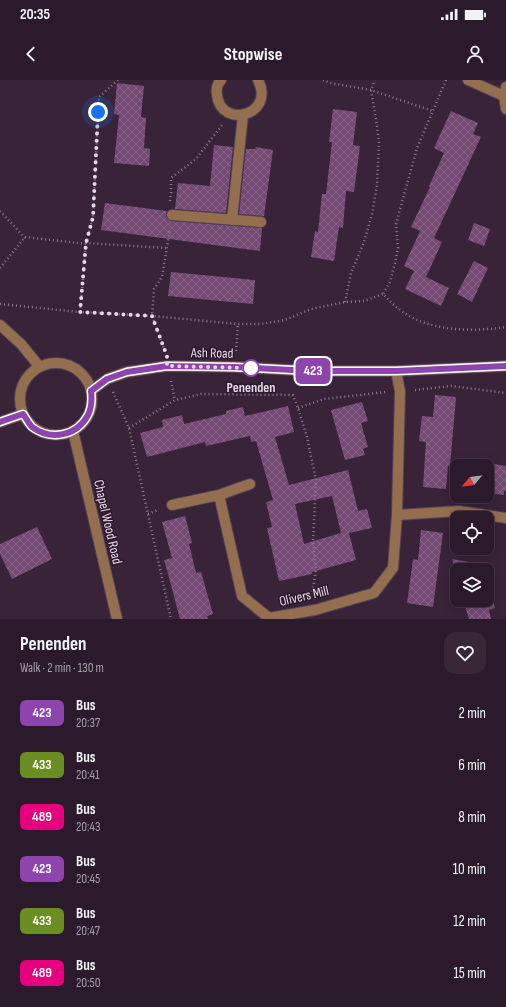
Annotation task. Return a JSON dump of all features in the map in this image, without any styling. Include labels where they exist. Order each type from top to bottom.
[{"type":"street","points":[[220,80],[216,90],[217,98],[220,104],[225,110],[232,114],[243,115],[250,113],[258,105],[262,98],[262,90],[258,80]]},
{"type":"street","points":[[468,80],[505,92],[506,109]]},
{"type":"street","points":[[232,220],[243,115]]},
{"type":"street","points":[[172,215],[261,222]]},
{"type":"street","points":[[0,325],[21,344],[39,366]]},
{"type":"street","points":[[60,362],[71,366],[80,372],[87,380],[91,391],[92,402],[89,414],[83,424],[73,431],[59,435],[44,434],[32,426],[23,414],[19,401],[21,387],[28,375],[39,366],[60,362]]},
{"type":"street","name":"Ash Road","points":[[91,391],[107,379],[127,372],[167,366],[234,367],[312,371],[396,371],[506,366]]},
{"type":"street","name":"Olivers Mill","points":[[219,495],[242,596],[269,618],[283,617],[314,610],[374,593],[393,568],[397,515],[400,391],[396,371]]},
{"type":"street","points":[[0,422],[23,414]]},
{"type":"street","name":"Chapel Wood Road","points":[[73,431],[116,619]]},
{"type":"street","points":[[172,505],[219,495],[250,484]]},
{"type":"street","points":[[397,515],[459,511],[506,518]]},
{"type":"path","points":[[118,80],[99,97],[93,217],[87,244],[80,312],[152,316],[238,324],[260,324],[285,320],[311,309],[345,302],[364,300],[383,294],[390,282],[395,263],[398,248],[396,224],[417,148],[446,80]]},
{"type":"path","points":[[323,80],[330,84],[370,90],[432,111]]},
{"type":"path","points":[[345,302],[351,273],[364,242],[372,214],[377,185],[379,142],[370,90],[375,80]]},
{"type":"path","points":[[167,366],[167,356],[152,316],[154,289],[162,277],[172,215],[169,202],[171,193],[171,178],[196,159],[232,114]]},
{"type":"path","points":[[0,211],[25,238],[87,244],[167,248]]},
{"type":"path","points":[[0,268],[25,238]]},
{"type":"path","points":[[383,294],[399,310],[414,318],[437,326],[464,330],[506,327]]},
{"type":"path","points":[[0,304],[79,312]]},
{"type":"path","points":[[234,367],[238,324]]},
{"type":"path","points":[[107,379],[129,428],[171,619]]},
{"type":"path","points":[[129,428],[175,400],[201,394],[293,395],[307,437],[316,480],[313,541],[316,569],[312,596],[314,610]]},
{"type":"building","points":[[117,83],[144,86],[141,117],[146,118],[144,148],[150,149],[149,166],[114,163],[119,115],[114,114]]},
{"type":"building","points":[[333,109],[357,112],[353,145],[360,146],[354,192],[346,191],[343,228],[339,227],[334,261],[311,257],[315,231],[318,232],[322,194],[326,194],[332,142],[329,142]]},
{"type":"building","points":[[451,111],[478,123],[473,134],[481,137],[434,238],[442,242],[426,277],[449,288],[441,306],[405,289],[414,271],[404,266],[420,231],[411,227],[444,153],[434,148]]},
{"type":"building","points":[[214,145],[233,147],[226,213],[175,209],[178,183],[210,186]]},
{"type":"building","points":[[256,147],[273,150],[264,216],[239,214],[246,149],[255,149]]},
{"type":"building","points":[[105,203],[167,211],[166,217],[171,221],[262,228],[260,251],[101,230]]},
{"type":"building","points":[[474,223],[490,229],[484,246],[468,240]]},
{"type":"building","points":[[474,261],[488,268],[472,302],[457,294]]},
{"type":"building","points":[[171,272],[255,280],[253,304],[168,296]]},
{"type":"building","points":[[435,395],[456,397],[450,466],[448,466],[446,489],[423,487],[426,442],[419,441],[422,416],[433,417]]},
{"type":"building","points":[[362,402],[368,421],[361,423],[368,447],[363,449],[365,455],[345,460],[331,410]]},
{"type":"building","points":[[288,406],[294,432],[275,437],[289,485],[348,470],[358,511],[367,509],[372,528],[349,533],[356,560],[312,572],[312,574],[279,581],[267,528],[272,527],[266,502],[273,500],[256,441],[251,442],[250,436],[206,446],[205,442],[147,457],[140,433],[163,427],[162,420],[182,415],[184,424],[226,414],[226,411],[243,407],[245,416]],"holes":[[[332,496],[341,533],[304,544],[295,504]]]},
{"type":"building","points":[[494,464],[506,466],[506,491],[504,491],[504,495],[494,494]]},
{"type":"building","points":[[185,516],[192,543],[189,544],[196,573],[201,572],[213,614],[207,616],[208,619],[180,619],[164,560],[172,558],[162,522]]},
{"type":"building","points":[[37,527],[52,559],[12,579],[0,554],[0,544]]},
{"type":"building","points":[[421,530],[443,533],[433,607],[407,603],[413,559],[418,560]]},
{"type":"building","points":[[452,559],[475,563],[453,563]]},
{"type":"building","points":[[494,604],[495,608],[489,610],[491,619],[469,619],[465,607],[494,607]]},
{"type":"bus line","name":"423","points":[[0,422],[23,414],[32,426],[44,434],[59,435],[73,431],[83,424],[89,414],[92,402],[91,391],[107,379],[127,372],[167,366],[234,367],[312,371],[396,371],[506,366]]},
{"type":"place","name":"Penenden","points":[[251,368]]},
{"type":"route","points":[[98,112],[93,217],[86,243],[80,312],[152,316],[167,356],[167,366],[251,368]]}]
